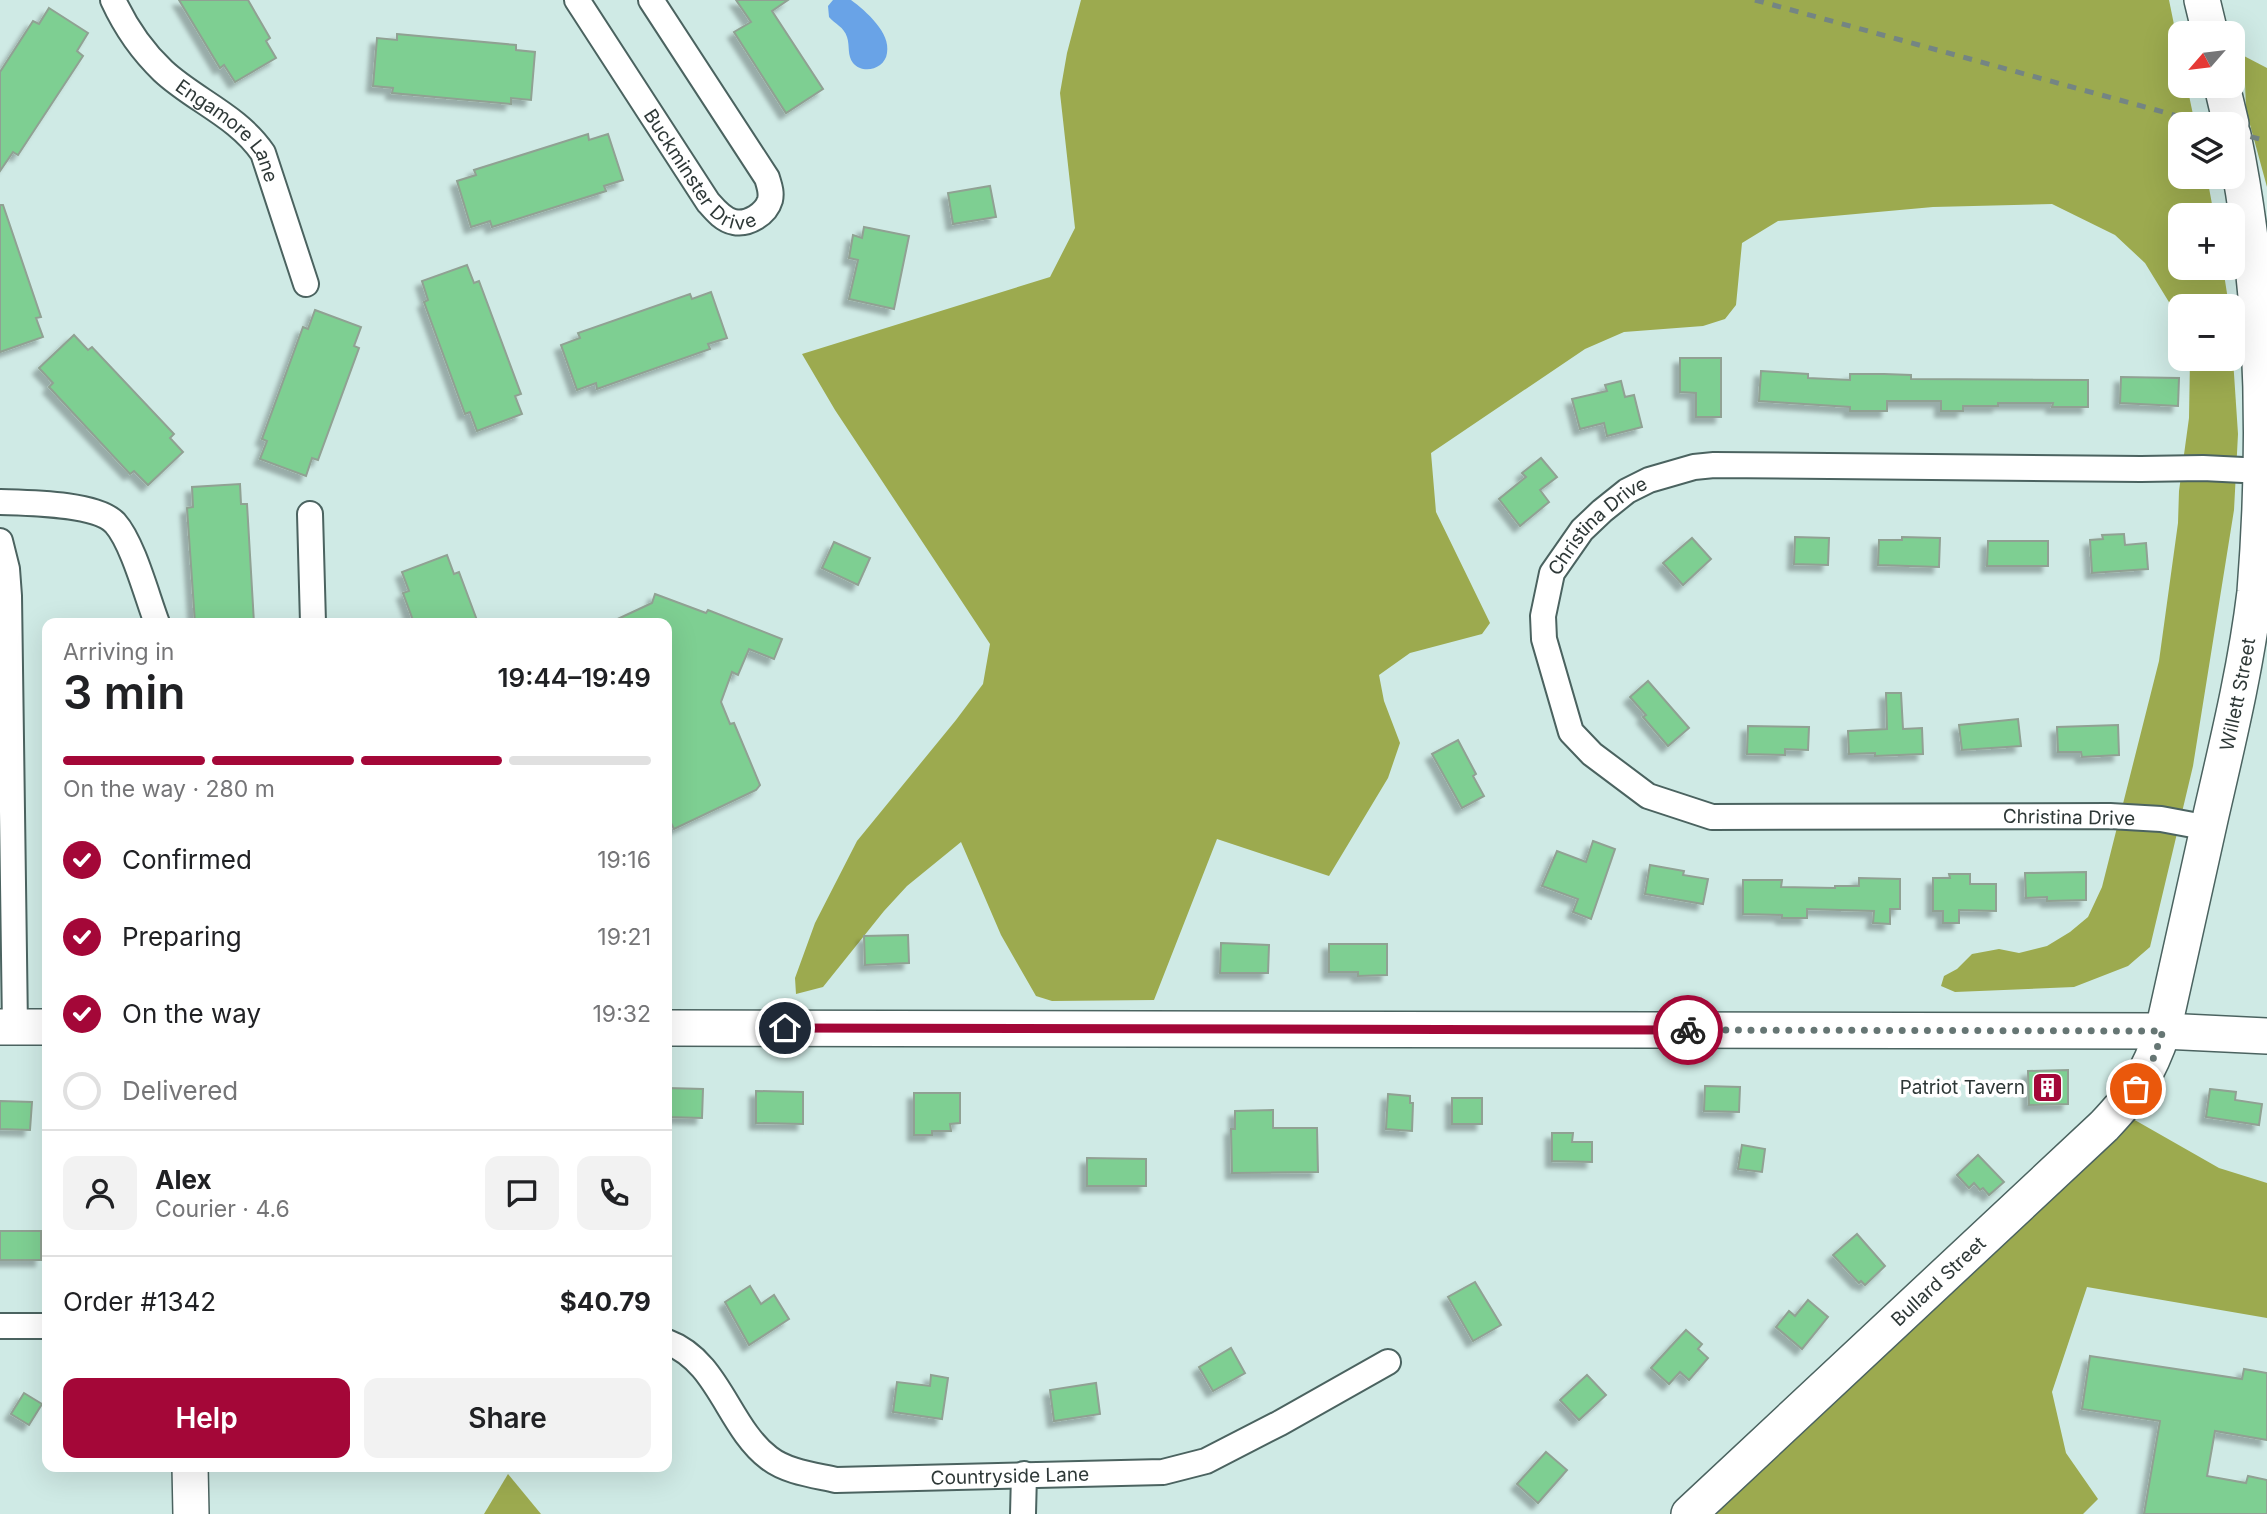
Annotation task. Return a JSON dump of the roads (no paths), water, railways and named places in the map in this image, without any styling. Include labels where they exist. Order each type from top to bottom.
[{"type":"main road","name":"Willett Street","points":[[2163,1031],[2232,726],[2255,593],[2263,471],[2261,268],[2244,189]]},
{"type":"main road","points":[[672,1028],[2163,1031],[2267,1036]]},
{"type":"main road","name":"Bullard Street","points":[[1689,1514],[2104,1126],[2144,1078],[2163,1031]]},
{"type":"main road","points":[[190,1472],[191,1514]]},
{"type":"street","name":"Engamore Lane","points":[[113,0],[140,45],[164,72],[238,125],[256,143],[262,153],[306,284]]},
{"type":"street","name":"Buckminster Drive","points":[[577,0],[708,202],[727,219],[736,223],[747,222],[765,210],[770,200],[767,178],[652,0]]},
{"type":"street","name":"Christina Drive","points":[[2209,828],[2161,819],[2110,816],[1712,817],[1670,804],[1635,788],[1592,754],[1571,732],[1544,639],[1543,616],[1552,573],[1582,530],[1627,491],[1649,480],[1694,467],[2203,468],[2263,471]]},
{"type":"street","points":[[0,502],[89,509],[115,523],[129,548],[155,618]]},
{"type":"street","points":[[310,514],[313,618]]},
{"type":"street","points":[[0,541],[7,569],[9,596],[21,1027]]},
{"type":"street","points":[[0,1326],[42,1326]]},
{"type":"street","name":"Countryside Lane","points":[[672,1345],[700,1364],[753,1442],[771,1460],[798,1471],[836,1480],[1163,1472],[1206,1461],[1388,1362]]},
{"type":"street","points":[[1023,1514],[1024,1474]]},
{"type":"water","points":[[833,0],[851,0],[870,16],[881,30],[887,53],[878,66],[862,69],[853,63],[846,34],[829,17],[828,6]]},
{"type":"railway","points":[[1755,0],[2168,113]]},
{"type":"railway","points":[[2245,135],[2267,141]]},
{"type":"place","name":"Patriot Tavern","points":[[2048,1087]]}]
